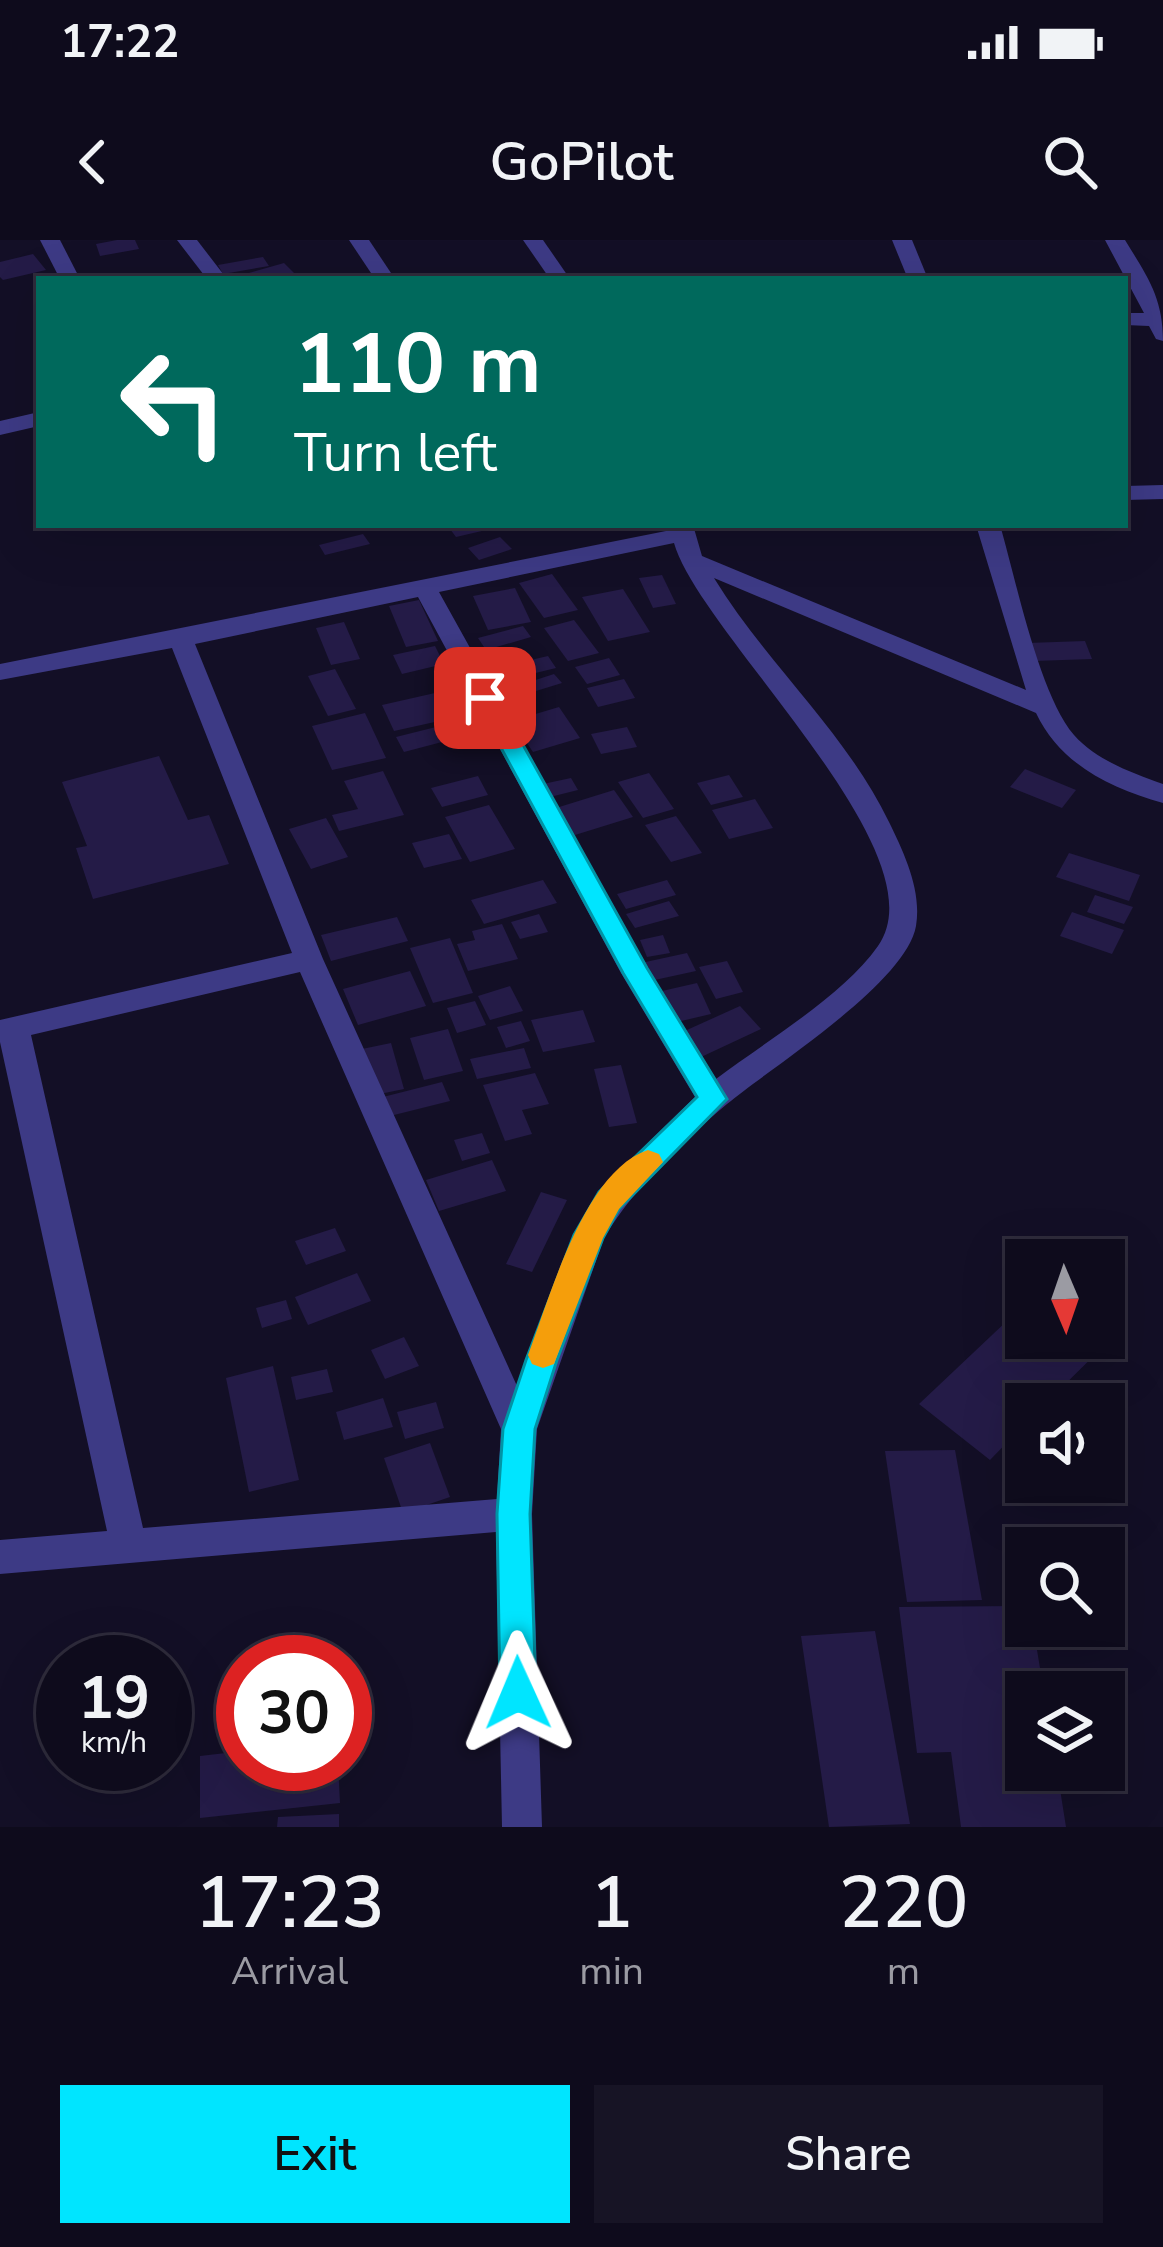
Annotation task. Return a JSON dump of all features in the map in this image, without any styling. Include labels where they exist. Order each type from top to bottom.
[{"type":"street","points":[[50,240],[68,276]]},
{"type":"street","points":[[187,240],[215,276]]},
{"type":"street","points":[[359,240],[383,276]]},
{"type":"street","points":[[533,240],[558,276]]},
{"type":"street","points":[[902,240],[917,276]]},
{"type":"street","points":[[1115,240],[1161,325]]},
{"type":"street","points":[[1128,320],[1161,325]]},
{"type":"street","points":[[0,428],[36,419]]},
{"type":"street","points":[[1128,493],[1163,492]]},
{"type":"street","points":[[989,528],[1043,706],[1064,740],[1102,770],[1163,794]]},
{"type":"street","points":[[0,672],[685,540],[1043,706]]},
{"type":"street","points":[[522,1827],[514,1514],[519,1429],[562,1301],[609,1201],[712,1099],[870,976],[895,945],[903,908],[893,862],[874,819],[805,714],[714,598],[685,540]]},
{"type":"street","points":[[425,589],[636,973],[712,1099]]},
{"type":"street","points":[[182,640],[309,959],[519,1429]]},
{"type":"street","points":[[128,1543],[7,1029],[309,959]]},
{"type":"street","points":[[0,1557],[514,1514]]},
{"type":"building","points":[[135,240],[139,249],[100,256],[96,244]]},
{"type":"building","points":[[33,254],[46,270],[0,277],[0,262]]},
{"type":"building","points":[[263,257],[269,266],[223,274],[218,265]]},
{"type":"building","points":[[284,263],[297,276],[238,276]]},
{"type":"building","points":[[449,528],[495,528],[456,537]]},
{"type":"building","points":[[363,534],[370,544],[325,555],[319,545]]},
{"type":"building","points":[[500,537],[512,549],[479,560],[468,548]]},
{"type":"building","points":[[552,574],[578,610],[544,618],[519,583]]},
{"type":"building","points":[[662,575],[676,604],[653,608],[639,578]]},
{"type":"building","points":[[515,588],[531,622],[488,630],[473,596]]},
{"type":"building","points":[[623,589],[650,632],[608,641],[582,597]]},
{"type":"building","points":[[419,600],[438,641],[406,647],[389,606]]},
{"type":"building","points":[[574,620],[599,653],[568,661],[544,628]]},
{"type":"building","points":[[344,622],[360,659],[331,665],[316,628]]},
{"type":"building","points":[[523,626],[531,637],[486,650],[478,638]]},
{"type":"building","points":[[1085,641],[1092,659],[1034,661],[1027,643]]},
{"type":"building","points":[[435,646],[444,664],[402,674],[393,655]]},
{"type":"building","points":[[548,656],[556,668],[499,682],[492,669]]},
{"type":"building","points":[[609,658],[620,675],[587,684],[575,667]]},
{"type":"building","points":[[335,669],[356,709],[328,716],[308,676]]},
{"type":"building","points":[[554,674],[562,683],[523,695],[517,686]]},
{"type":"building","points":[[624,679],[635,698],[598,707],[587,688]]},
{"type":"building","points":[[457,688],[471,714],[394,731],[382,705]]},
{"type":"building","points":[[559,707],[580,738],[533,752],[512,721]]},
{"type":"building","points":[[365,713],[386,758],[332,770],[312,726]]},
{"type":"building","points":[[472,718],[480,732],[404,752],[396,737]]},
{"type":"building","points":[[627,727],[637,747],[601,754],[591,734]]},
{"type":"building","points":[[159,756],[188,820],[209,815],[229,864],[93,899],[76,848],[87,846],[62,782]]},
{"type":"building","points":[[1025,769],[1076,790],[1062,808],[1010,787]]},
{"type":"building","points":[[383,771],[404,815],[339,831],[332,815],[358,809],[344,781]]},
{"type":"building","points":[[649,773],[674,809],[643,818],[618,782]]},
{"type":"building","points":[[729,775],[743,797],[711,805],[697,783]]},
{"type":"building","points":[[478,776],[488,795],[442,807],[431,788]]},
{"type":"building","points":[[571,778],[578,790],[550,797],[543,784]]},
{"type":"building","points":[[614,790],[633,817],[575,835],[556,808]]},
{"type":"building","points":[[755,799],[773,828],[729,839],[712,810]]},
{"type":"building","points":[[489,805],[515,849],[470,862],[445,817]]},
{"type":"building","points":[[676,816],[702,853],[671,862],[645,825]]},
{"type":"building","points":[[326,818],[348,857],[311,869],[289,829]]},
{"type":"building","points":[[449,834],[462,859],[424,868],[412,843]]},
{"type":"building","points":[[1069,853],[1140,875],[1129,901],[1056,877]]},
{"type":"building","points":[[543,880],[557,903],[484,924],[471,900]]},
{"type":"building","points":[[667,880],[676,895],[626,909],[617,894]]},
{"type":"building","points":[[1095,895],[1133,907],[1124,924],[1087,912]]},
{"type":"building","points":[[669,901],[679,916],[635,928],[626,914]]},
{"type":"building","points":[[1072,912],[1124,930],[1112,954],[1060,936]]},
{"type":"building","points":[[539,914],[548,932],[520,939],[511,922]]},
{"type":"building","points":[[397,917],[408,941],[331,961],[321,935]]},
{"type":"building","points":[[502,924],[518,959],[468,971],[457,944],[475,940],[472,931]]},
{"type":"building","points":[[663,935],[670,953],[647,957],[640,940]]},
{"type":"building","points":[[450,938],[473,993],[433,1003],[410,948]]},
{"type":"building","points":[[687,953],[696,971],[650,981],[641,963]]},
{"type":"building","points":[[727,961],[743,992],[716,999],[699,967]]},
{"type":"building","points":[[410,971],[426,1006],[358,1025],[343,989]]},
{"type":"building","points":[[697,983],[711,1014],[677,1022],[662,991]]},
{"type":"building","points":[[510,986],[523,1011],[490,1020],[478,996]]},
{"type":"building","points":[[475,1001],[486,1025],[457,1033],[447,1008]]},
{"type":"building","points":[[740,1006],[761,1029],[699,1058],[678,1034]]},
{"type":"building","points":[[583,1010],[595,1042],[543,1052],[531,1020]]},
{"type":"building","points":[[521,1021],[530,1041],[506,1048],[497,1027]]},
{"type":"building","points":[[448,1029],[463,1071],[424,1080],[410,1038]]},
{"type":"building","points":[[391,1043],[404,1089],[375,1095],[362,1049]]},
{"type":"building","points":[[524,1048],[531,1068],[477,1079],[470,1059]]},
{"type":"building","points":[[621,1065],[637,1123],[609,1127],[594,1069]]},
{"type":"building","points":[[535,1073],[549,1104],[522,1110],[532,1134],[505,1141],[483,1085]]},
{"type":"building","points":[[442,1082],[450,1101],[390,1116],[383,1097]]},
{"type":"building","points":[[482,1133],[490,1153],[462,1161],[454,1140]]},
{"type":"building","points":[[492,1160],[506,1191],[439,1211],[426,1180]]},
{"type":"building","points":[[541,1192],[567,1200],[532,1272],[506,1264]]},
{"type":"building","points":[[335,1228],[346,1251],[306,1265],[295,1241]]},
{"type":"building","points":[[357,1273],[371,1301],[308,1325],[295,1297]]},
{"type":"building","points":[[286,1300],[292,1319],[262,1328],[256,1308]]},
{"type":"building","points":[[1005,1323],[1005,1359],[1091,1359],[1066,1383],[1005,1383],[1005,1445],[990,1460],[919,1404]]},
{"type":"building","points":[[404,1337],[419,1366],[385,1379],[371,1350]]},
{"type":"building","points":[[273,1366],[299,1480],[249,1492],[226,1378]]},
{"type":"building","points":[[327,1369],[333,1392],[296,1400],[291,1377]]},
{"type":"building","points":[[383,1398],[393,1427],[344,1440],[336,1412]]},
{"type":"building","points":[[436,1402],[444,1428],[405,1439],[397,1412]]},
{"type":"building","points":[[430,1443],[450,1497],[403,1513],[384,1458]]},
{"type":"building","points":[[955,1450],[982,1600],[907,1602],[885,1451]]},
{"type":"building","points":[[1005,1606],[1005,1647],[1036,1647],[1040,1671],[1005,1671],[1005,1791],[1060,1791],[1066,1827],[961,1827],[951,1752],[917,1753],[899,1607]]},
{"type":"building","points":[[875,1631],[910,1824],[829,1827],[801,1636]]},
{"type":"building","points":[[216,1754],[216,1791],[339,1791],[340,1803],[200,1818],[200,1756]]},
{"type":"building","points":[[339,1814],[339,1827],[277,1827],[278,1817]]},
{"type":"slow traffic","points":[[543,1355],[589,1235],[609,1201],[648,1162]]},
{"type":"route","points":[[485,698],[636,973],[712,1099],[609,1201],[589,1235],[519,1429],[514,1514],[518,1693]]}]
